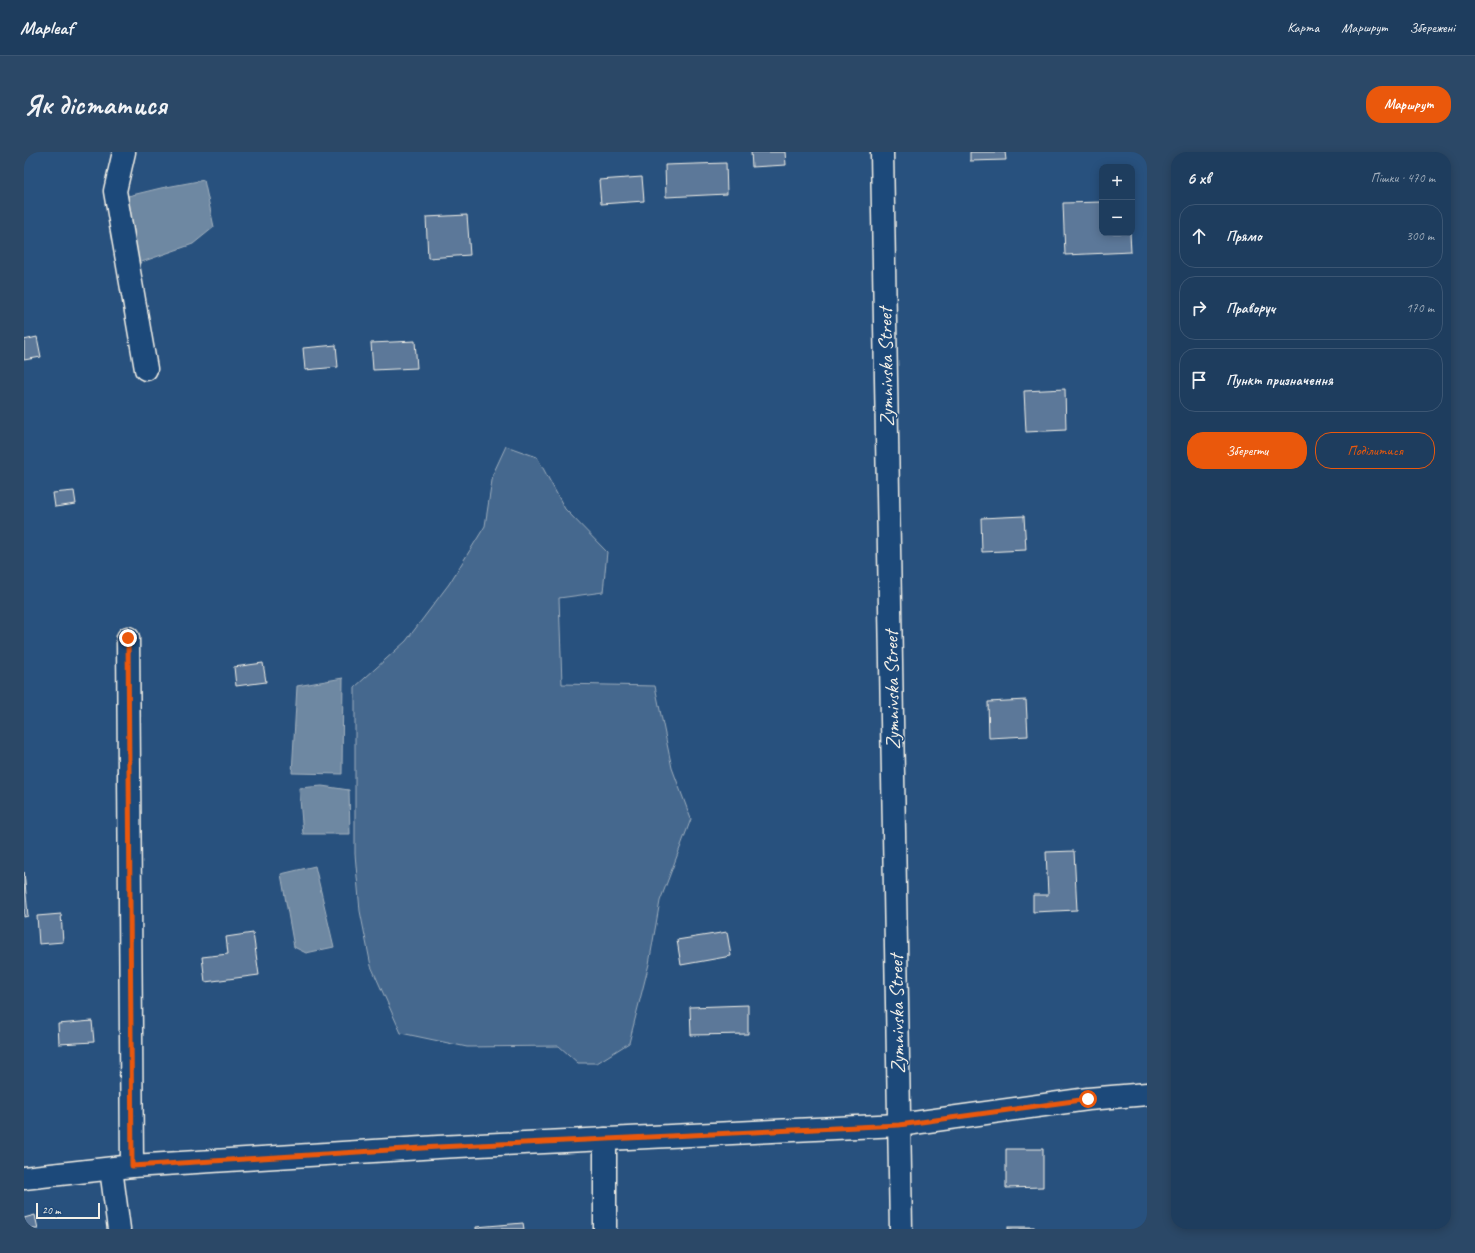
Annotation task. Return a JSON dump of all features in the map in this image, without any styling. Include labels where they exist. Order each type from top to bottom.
[{"type":"street","points":[[124,152],[115,191],[146,369]]},
{"type":"street","name":"Zymnivska Street","points":[[882,152],[901,1229]]},
{"type":"street","points":[[128,638],[132,1166]]},
{"type":"street","points":[[24,1178],[132,1166],[438,1147],[899,1125],[1088,1099],[1147,1094]]},
{"type":"street","points":[[605,1139],[605,1229]]},
{"type":"street","points":[[111,1169],[119,1229]]},
{"type":"shaded area","points":[[204,180],[214,227],[193,244],[133,265],[128,196]]},
{"type":"shaded area","points":[[506,446],[537,457],[565,509],[607,552],[603,592],[559,598],[562,684],[655,686],[672,768],[691,819],[660,901],[649,964],[629,1043],[597,1063],[578,1063],[559,1046],[467,1047],[401,1033],[371,966],[360,911],[355,854],[355,687],[406,641],[449,584],[485,526],[493,474]]},
{"type":"shaded area","points":[[343,678],[342,774],[292,773],[297,686]]},
{"type":"shaded area","points":[[322,786],[349,790],[350,834],[303,834],[299,788]]},
{"type":"shaded area","points":[[315,866],[334,947],[306,953],[294,947],[281,874]]},
{"type":"building","points":[[751,152],[785,152],[786,165],[752,167]]},
{"type":"building","points":[[970,152],[1005,152],[1006,160],[970,161]]},
{"type":"building","points":[[726,163],[727,194],[666,197],[665,165]]},
{"type":"building","points":[[642,177],[644,201],[601,204],[599,180]]},
{"type":"building","points":[[1099,202],[1099,236],[1130,236],[1131,252],[1065,255],[1063,203]]},
{"type":"building","points":[[467,215],[470,255],[428,258],[426,217]]},
{"type":"building","points":[[37,337],[41,357],[24,360],[24,340]]},
{"type":"building","points":[[415,341],[417,368],[373,370],[371,343]]},
{"type":"building","points":[[336,345],[338,367],[305,370],[303,348]]},
{"type":"building","points":[[1065,389],[1066,430],[1026,432],[1024,391]]},
{"type":"building","points":[[74,491],[76,504],[55,507],[53,493]]},
{"type":"building","points":[[1024,516],[1026,550],[982,552],[981,518]]},
{"type":"building","points":[[263,663],[266,682],[236,686],[234,667]]},
{"type":"building","points":[[1026,700],[1028,736],[989,738],[988,702]]},
{"type":"building","points":[[1074,851],[1077,910],[1033,912],[1033,895],[1048,895],[1046,852]]},
{"type":"building","points":[[24,872],[28,916],[24,917]]},
{"type":"building","points":[[61,914],[63,942],[39,944],[37,916]]},
{"type":"building","points":[[727,932],[731,956],[681,965],[677,940]]},
{"type":"building","points":[[253,933],[259,975],[205,982],[202,957],[228,954],[226,937]]},
{"type":"building","points":[[748,1005],[748,1034],[691,1035],[690,1007]]},
{"type":"building","points":[[92,1021],[94,1042],[59,1044],[58,1024]]},
{"type":"building","points":[[1006,1149],[1043,1149],[1043,1187],[1006,1188]]},
{"type":"building","points":[[35,1215],[38,1229],[24,1229],[24,1218]]},
{"type":"building","points":[[523,1223],[524,1229],[476,1229],[476,1227]]},
{"type":"building","points":[[1008,1227],[1034,1227],[1034,1229],[1008,1229]]},
{"type":"route","points":[[128,638],[132,1166],[438,1147],[899,1125],[1088,1099]]}]
